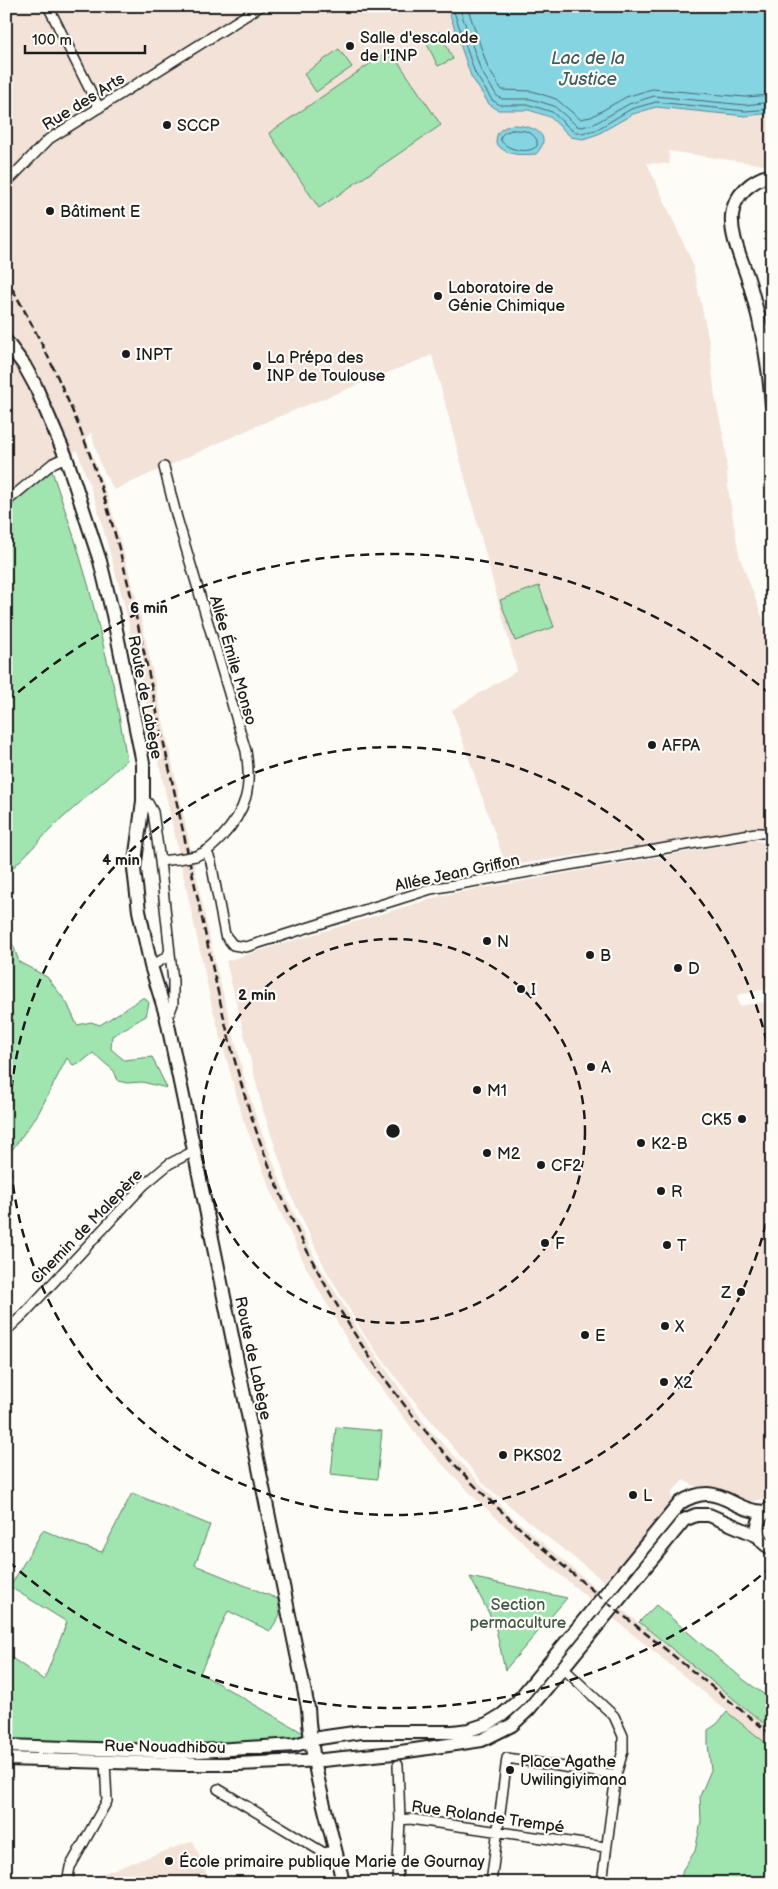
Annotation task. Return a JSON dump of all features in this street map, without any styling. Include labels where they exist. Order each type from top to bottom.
[{"type":"main road","points":[[772,175],[756,181],[738,196],[734,206],[732,226],[756,305],[772,405]]},
{"type":"main road","points":[[756,181],[772,179]]},
{"type":"main road","name":"Route de Labège","points":[[6,341],[36,384],[66,457],[100,561],[113,615],[143,763],[142,801],[134,869],[139,914],[151,966],[166,1016],[344,1883]]},
{"type":"main road","name":"Rue Nouadhibou","points":[[6,1746],[185,1752],[295,1745],[315,1739],[360,1732],[453,1732],[478,1727],[495,1720],[517,1702],[668,1516],[688,1498],[708,1494],[725,1498],[750,1509],[768,1510]]},
{"type":"main road","points":[[768,1510],[758,1522],[758,1536],[763,1543],[772,1548]]},
{"type":"main road","name":"Rue Nouadhibou","points":[[6,1759],[238,1764],[318,1760],[394,1753],[482,1740],[502,1731],[520,1718],[678,1525],[696,1515],[710,1515],[758,1536]]},
{"type":"street","points":[[48,6],[99,108]]},
{"type":"street","name":"Rue des Arts","points":[[6,183],[49,139],[261,6]]},
{"type":"street","points":[[6,502],[52,463],[66,457]]},
{"type":"street","name":"Allée Émile Monso","points":[[164,467],[177,518],[246,751],[248,766],[248,782],[243,808],[228,830],[208,852]]},
{"type":"street","points":[[142,801],[148,803],[153,812],[160,862],[174,997],[170,1012],[166,1016]]},
{"type":"street","name":"Allée Jean Griffon","points":[[208,852],[224,935],[233,945],[246,947],[431,890],[686,844],[756,833],[772,833]]},
{"type":"street","points":[[160,862],[208,852]]},
{"type":"street","points":[[151,966],[167,957],[169,952]]},
{"type":"street","name":"Chemin de Malepère","points":[[6,1331],[27,1311],[144,1185],[169,1164],[194,1151]]},
{"type":"street","points":[[562,1667],[609,1710],[618,1721],[623,1736],[605,1847],[602,1883]]},
{"type":"street","points":[[491,1883],[507,1758],[616,1775]]},
{"type":"street","points":[[68,1883],[70,1867],[107,1800],[105,1762]]},
{"type":"street","points":[[398,1765],[400,1820]]},
{"type":"street","points":[[218,1789],[324,1853],[335,1845]]},
{"type":"street","name":"Rue Rolande Trempé","points":[[398,1883],[398,1832],[400,1820],[410,1819],[605,1847]]},
{"type":"shaded area","points":[[6,6],[772,6],[772,166],[668,151],[670,164],[647,163],[692,262],[709,341],[715,397],[725,444],[728,488],[739,555],[772,643],[772,826],[506,866],[452,710],[517,671],[432,355],[270,420],[114,490],[101,466],[91,432],[86,438],[108,498],[138,604],[215,962],[245,1080],[256,1117],[286,1196],[317,1262],[361,1334],[428,1428],[509,1514],[599,1591],[772,1730],[772,1748],[542,1560],[474,1497],[426,1447],[350,1345],[306,1267],[274,1198],[243,1119],[212,1006],[125,607],[96,503],[77,450],[6,509]]},
{"type":"shaded area","points":[[754,840],[772,844],[772,988],[737,995],[739,1006],[772,1001],[772,1437],[770,1438],[772,1468],[769,1469],[771,1485],[762,1499],[748,1501],[700,1489],[683,1480],[672,1492],[671,1506],[604,1581],[485,1485],[410,1396],[365,1336],[325,1268],[292,1197],[263,1110],[226,961],[444,895]]},
{"type":"shaded area","name":"École primaire publique Marie de Gournay","points":[[193,1841],[210,1883],[79,1882]]},
{"type":"green space","points":[[440,32],[453,59],[438,66],[425,40]]},
{"type":"green space","points":[[339,49],[352,67],[316,92],[304,74]]},
{"type":"green space","points":[[390,50],[441,125],[319,208],[269,133]]},
{"type":"green space","points":[[52,471],[88,584],[114,688],[127,760],[55,825],[6,875],[6,509]]},
{"type":"green space","points":[[539,586],[554,627],[515,641],[500,600]]},
{"type":"green space","points":[[6,925],[19,962],[47,977],[67,1003],[77,1025],[91,1022],[100,1025],[144,997],[149,1003],[146,1016],[112,1036],[111,1049],[124,1060],[152,1057],[167,1088],[142,1082],[127,1083],[118,1081],[114,1071],[93,1053],[82,1062],[73,1065],[67,1058],[38,1114],[6,1158]]},
{"type":"green space","points":[[336,1427],[382,1431],[377,1479],[331,1474]]},
{"type":"green space","points":[[132,1493],[210,1525],[195,1565],[278,1599],[280,1615],[270,1631],[228,1611],[200,1673],[305,1734],[292,1739],[183,1745],[6,1740],[6,1654],[44,1680],[67,1622],[10,1587],[43,1530],[78,1545],[102,1552]]},
{"type":"green space","name":"Section permaculture","points":[[470,1577],[567,1598],[505,1670],[495,1625]]},
{"type":"green space","points":[[656,1605],[744,1680],[772,1700],[772,1730],[639,1622]]},
{"type":"green space","points":[[727,1712],[772,1748],[772,1883],[680,1883],[683,1869],[695,1851],[701,1822],[700,1796],[711,1770],[708,1730],[717,1724]]},
{"type":"water","name":"Lac de la Justice","points":[[447,6],[772,6],[772,113],[745,116],[656,107],[633,114],[598,134],[583,139],[571,137],[550,117],[529,110],[498,110],[489,104],[471,76]]},
{"type":"water","points":[[512,125],[532,129],[542,136],[541,147],[536,154],[509,152],[496,143],[500,131]]},
{"type":"railway","points":[[6,278],[30,321],[62,387],[90,455],[110,516],[134,609],[214,974],[239,1077],[256,1131],[278,1187],[316,1268],[360,1343],[391,1387],[423,1429],[477,1488],[582,1582],[772,1735]]},
{"type":"place","name":"Salle d'escalade de l'INP","points":[[350,46]]},
{"type":"place","name":"SCCP","points":[[167,125]]},
{"type":"place","name":"Bâtiment E","points":[[50,211]]},
{"type":"place","name":"Laboratoire de Génie Chimique","points":[[438,296]]},
{"type":"place","name":"INPT","points":[[126,354]]},
{"type":"place","name":"La Prépa des INP de Toulouse","points":[[257,366]]},
{"type":"place","name":"AFPA","points":[[652,745]]},
{"type":"place","name":"N","points":[[487,941]]},
{"type":"place","name":"B","points":[[590,955]]},
{"type":"place","name":"D","points":[[678,968]]},
{"type":"place","name":"I","points":[[521,989]]},
{"type":"place","name":"A","points":[[591,1067]]},
{"type":"place","name":"M1","points":[[477,1090]]},
{"type":"place","name":"CK5","points":[[742,1119]]},
{"type":"place","name":"K2-B","points":[[641,1143]]},
{"type":"place","name":"M2","points":[[487,1153]]},
{"type":"place","name":"CF2","points":[[541,1165]]},
{"type":"place","name":"R","points":[[661,1191]]},
{"type":"place","name":"F","points":[[545,1243]]},
{"type":"place","name":"T","points":[[667,1245]]},
{"type":"place","name":"Z","points":[[741,1292]]},
{"type":"place","name":"X","points":[[665,1326]]},
{"type":"place","name":"E","points":[[585,1335]]},
{"type":"place","name":"X2","points":[[664,1382]]},
{"type":"place","name":"PKS02","points":[[503,1455]]},
{"type":"place","name":"L","points":[[633,1495]]},
{"type":"place","name":"Place Agathe Uwilingiyimana","points":[[510,1770]]},
{"type":"place","name":"École primaire publique Marie de Gournay","points":[[169,1861]]}]
